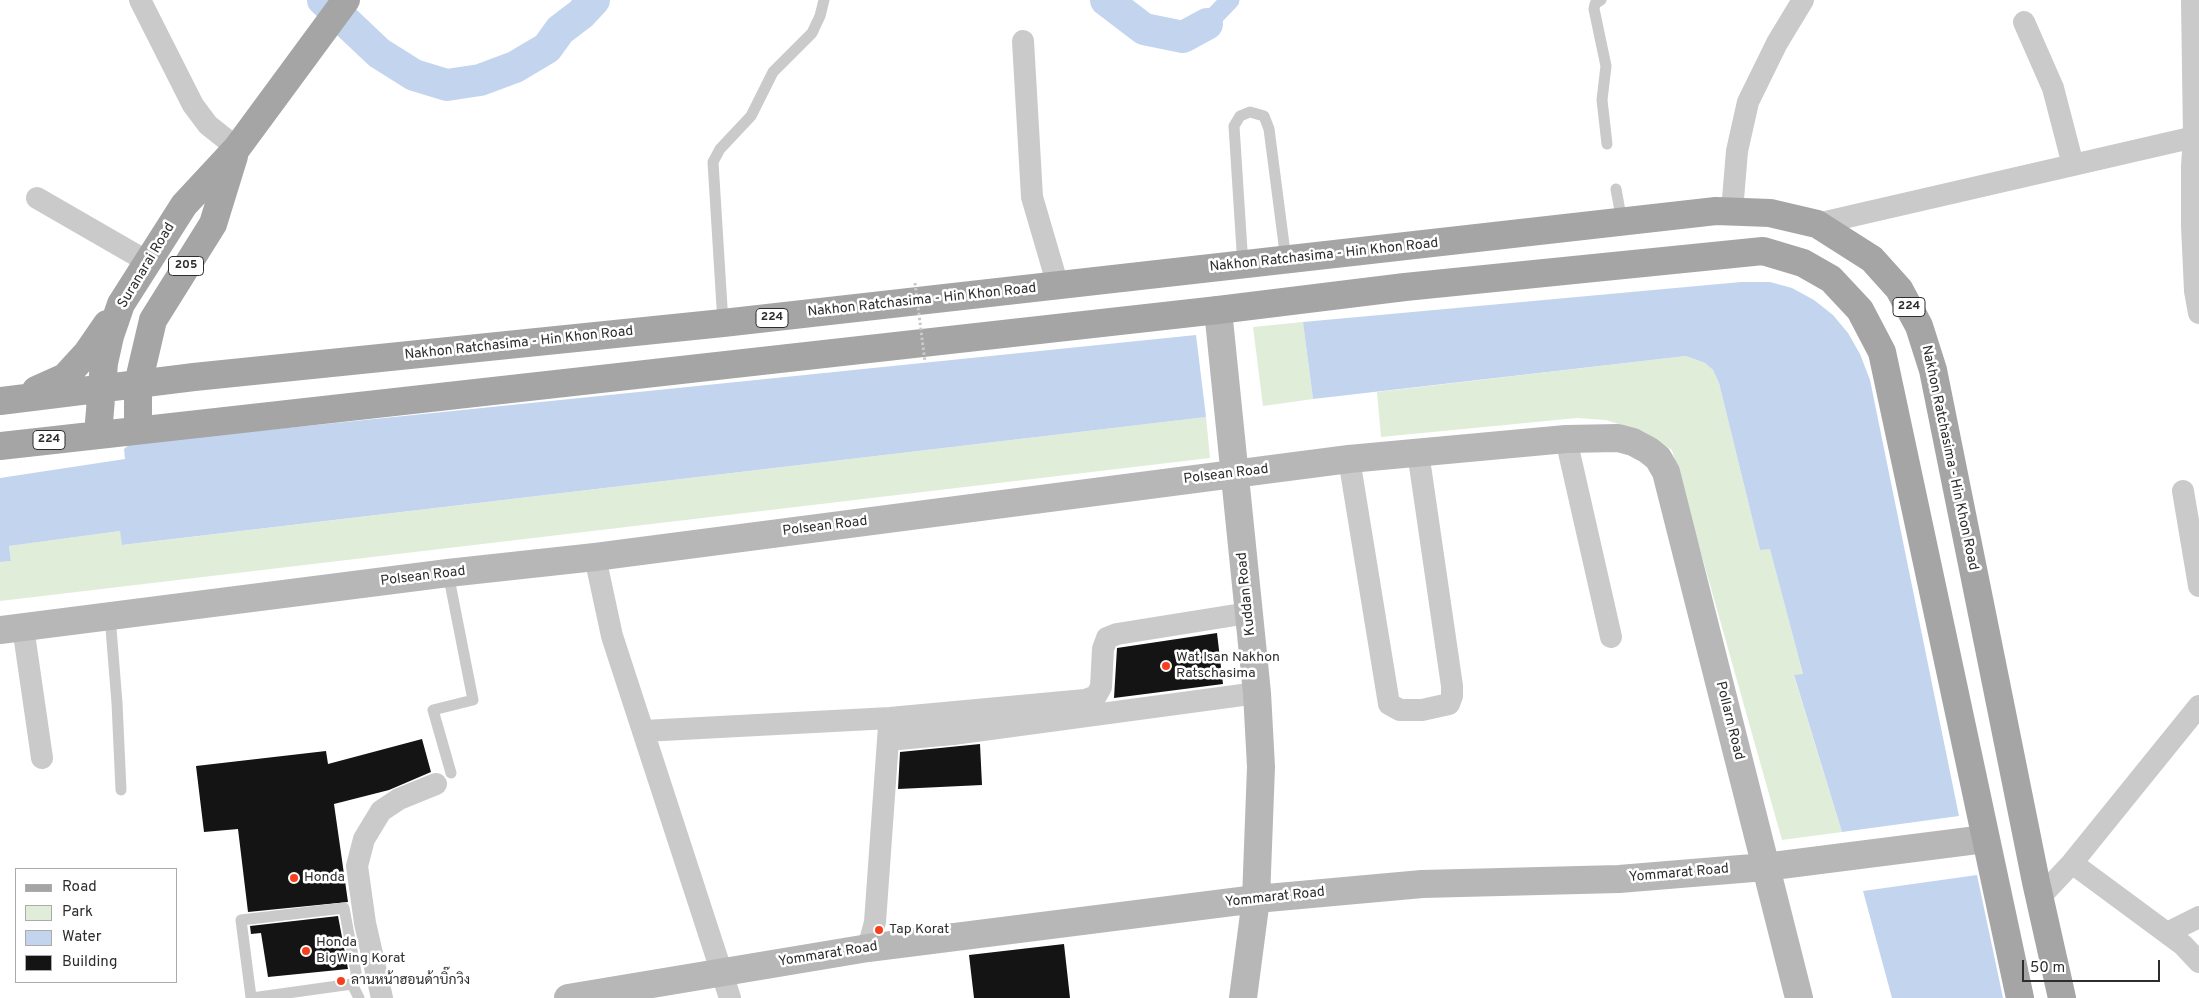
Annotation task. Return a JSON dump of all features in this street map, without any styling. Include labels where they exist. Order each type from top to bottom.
[{"type":"main road","name":"Suranarai Road","points":[[98,434],[100,389],[110,336],[121,304],[184,205],[236,148],[346,0]]},
{"type":"main road","name":"Suranarai Road","points":[[138,429],[138,384],[152,320],[213,224],[236,148]]},
{"type":"main road","name":"Nakhon Ratchasima - Hin Khon Road","points":[[8,400],[194,377],[723,323],[1243,266],[1716,211],[1770,212],[1817,224],[1872,259],[1899,289],[1919,326],[1933,370],[2026,832],[2062,998]]},
{"type":"main road","name":"224","points":[[0,446],[138,429],[1218,310],[1405,287],[1763,251],[1803,263],[1831,279],[1860,310],[1882,352],[1985,839]]},
{"type":"main road","points":[[1213,269],[1218,310]]},
{"type":"main road","points":[[8,400],[65,377],[87,353],[121,304]]},
{"type":"main road","points":[[152,320],[151,341],[157,358],[171,370],[194,377]]},
{"type":"main road","points":[[2020,998],[1985,839],[2026,832]]},
{"type":"street","points":[[140,0],[193,105],[208,125],[236,148]]},
{"type":"street","points":[[1732,211],[1738,144],[1748,102],[1777,43],[1803,0]]},
{"type":"street","points":[[2192,0],[2197,136],[2192,166],[2192,226],[2199,313]]},
{"type":"street","points":[[2024,22],[2053,88],[2073,166]]},
{"type":"street","points":[[1023,41],[1032,197],[1058,286]]},
{"type":"street","points":[[1817,224],[2197,136]]},
{"type":"street","points":[[37,198],[148,262]]},
{"type":"street","name":"Kuddan Road","points":[[1218,310],[1257,693],[1261,767],[1256,899],[1243,998]]},
{"type":"street","points":[[1566,438],[1611,637]]},
{"type":"street","name":"Polsean Road","points":[[11,629],[448,573],[595,558],[1349,459],[1566,438],[1618,438],[1633,442],[1648,450]]},
{"type":"street","name":"Pollarn Road","points":[[1648,450],[1658,458],[1666,472],[1799,998]]},
{"type":"street","points":[[1349,459],[1390,704],[1400,710],[1422,710],[1448,704],[1452,696],[1452,686],[1418,452]]},
{"type":"street","points":[[2183,491],[2199,586]]},
{"type":"street","points":[[595,558],[612,636],[730,998]]},
{"type":"street","points":[[644,731],[890,718],[1089,699],[1096,696],[1101,687],[1103,649],[1108,638],[1117,634],[1248,613]]},
{"type":"street","points":[[11,629],[42,758]]},
{"type":"street","points":[[888,740],[953,734],[1257,693]]},
{"type":"street","points":[[2040,897],[2072,863],[2199,706]]},
{"type":"street","points":[[868,948],[874,922],[890,718]]},
{"type":"street","points":[[382,998],[365,923],[356,866],[364,840],[381,811],[399,799],[444,779]]},
{"type":"street","name":"Yommarat Road","points":[[568,998],[616,994],[720,972],[868,948],[1256,899],[1422,884],[1619,879],[1766,867],[1985,839]]},
{"type":"street","points":[[2072,863],[2183,945],[2199,962]]},
{"type":"street","points":[[2167,933],[2199,918]]},
{"type":"lane","points":[[723,323],[713,162],[720,149],[751,116],[773,72],[812,33],[820,16],[824,0]]},
{"type":"lane","points":[[1601,0],[1595,4],[1594,10],[1606,66],[1602,100],[1608,144]]},
{"type":"lane","points":[[1243,266],[1234,126],[1240,116],[1250,112],[1264,116],[1269,129],[1286,261]]},
{"type":"lane","points":[[1616,189],[1622,222]]},
{"type":"lane","points":[[444,779],[433,710],[473,700],[448,573]]},
{"type":"lane","points":[[110,616],[122,790]]},
{"type":"lane","points":[[344,908],[356,972],[356,979],[352,984],[251,998],[241,920],[344,908]]},
{"type":"lane","points":[[352,984],[359,998]]},
{"type":"path","points":[[916,283],[924,362]]},
{"type":"green space","points":[[1303,322],[1313,399],[1263,406],[1253,327]]},
{"type":"green space","points":[[1686,356],[1705,363],[1713,370],[1719,383],[1760,550],[1770,548],[1803,674],[1794,676],[1842,832],[1782,840],[1672,450],[1644,432],[1606,420],[1577,418],[1381,437],[1377,392]]},
{"type":"green space","points":[[1206,417],[1210,458],[0,601],[0,562],[11,561],[9,546],[120,531],[123,545]]},
{"type":"water","points":[[1741,282],[1770,282],[1792,288],[1814,300],[1833,315],[1848,333],[1860,354],[1870,380],[1959,816],[1842,832],[1794,675],[1803,674],[1770,549],[1760,550],[1719,383],[1713,370],[1705,363],[1686,356],[1313,399],[1303,322]]},
{"type":"water","points":[[1196,335],[1206,417],[122,545],[120,531],[9,546],[11,561],[0,562],[0,478],[125,459],[124,449],[130,444]]},
{"type":"water","points":[[1977,875],[2003,998],[1892,998],[1863,891]]},
{"type":"building","name":"Wat Isan Nakhon Ratschasima","points":[[1217,633],[1223,684],[1114,698],[1117,648]]},
{"type":"building","name":"Honda","points":[[422,739],[431,772],[389,790],[334,804],[348,902],[248,912],[238,829],[204,832],[196,766],[326,751],[328,764]]},
{"type":"building","points":[[980,744],[982,785],[898,789],[900,752]]},
{"type":"building","name":"Honda BigWing Korat","points":[[338,916],[348,969],[268,977],[261,933],[251,934],[250,926]]},
{"type":"building","points":[[1064,944],[1070,998],[974,998],[969,955]]},
{"type":"waterway","points":[[323,0],[379,53],[414,75],[447,85],[480,80],[515,67],[547,48],[560,30],[581,14],[594,0]]},
{"type":"waterway","points":[[1106,0],[1144,29],[1183,37],[1207,24]]},
{"type":"waterway","points":[[1207,24],[1230,0]]},
{"type":"place","name":"Wat Isan Nakhon Ratschasima","points":[[1166,666]]},
{"type":"place","name":"Honda","points":[[294,878]]},
{"type":"place","name":"Tap Korat","points":[[879,930]]},
{"type":"place","name":"Honda BigWing Korat","points":[[306,951]]},
{"type":"place","name":"ลานหน้าฮอนด้าบิ๊กวิง","points":[[341,981]]}]
